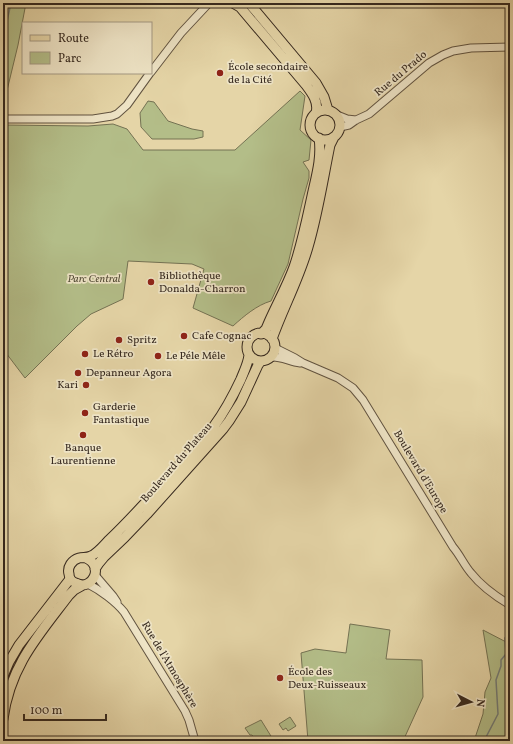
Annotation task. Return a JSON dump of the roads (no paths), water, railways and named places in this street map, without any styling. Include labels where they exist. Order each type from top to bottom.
[{"type":"main road","points":[[232,3],[240,7],[310,90],[317,106],[316,113],[311,120],[311,129],[313,133],[324,140],[334,137]]},
{"type":"main road","points":[[249,3],[316,83],[324,97],[328,110]]},
{"type":"main road","points":[[272,339],[300,271],[308,247],[319,203],[330,145],[340,127],[337,115],[333,112],[328,110],[319,111],[316,113]]},
{"type":"main road","points":[[261,334],[266,328],[285,287],[294,267],[300,248],[319,166],[319,138]]},
{"type":"main road","points":[[265,334],[272,339],[274,342],[273,352],[268,359],[261,361],[256,360],[249,355],[247,346],[248,342],[253,336],[265,334]]},
{"type":"main road","name":"Boulevard du Plateau","points":[[86,558],[93,556],[124,526],[214,426],[234,395],[246,368],[249,355]]},
{"type":"main road","name":"Boulevard du Plateau","points":[[95,572],[102,560],[148,514],[223,429],[241,402],[261,361]]},
{"type":"main road","points":[[3,719],[9,690],[16,671],[26,654],[69,595],[74,590],[86,584],[94,579],[95,572],[93,563],[86,558],[76,559],[69,567],[68,573],[70,578],[75,583],[86,584]]},
{"type":"main road","points":[[3,676],[19,645],[70,578]]},
{"type":"street","points":[[152,72],[181,33],[209,3]]},
{"type":"street","points":[[204,9],[213,3]]},
{"type":"street","name":"Rue du Prado","points":[[340,127],[349,125],[369,114],[429,63],[443,55],[454,51],[471,48],[510,47]]},
{"type":"street","points":[[3,120],[94,119],[112,116],[127,106],[150,74]]},
{"type":"street","points":[[337,115],[347,119],[356,120]]},
{"type":"street","name":"Boulevard d'Europe","points":[[273,352],[295,358],[302,363],[338,378],[353,388],[360,396],[453,547],[469,570],[492,594],[510,605]]},
{"type":"street","name":"Rue de l'Atmosphère","points":[[95,572],[99,581],[113,596],[117,604]]},
{"type":"street","name":"Rue de l'Atmosphère","points":[[86,584],[117,604],[124,612],[181,705],[189,720],[195,741]]},
{"type":"waterway","points":[[3,39],[11,3]]},
{"type":"waterway","points":[[484,741],[498,714],[496,680],[501,666],[501,660],[506,654],[505,638],[510,635]]},
{"type":"place","name":"École secondaire de la Cité","points":[[220,73]]},
{"type":"place","name":"Bibliothèque Donalda-Charron","points":[[151,282]]},
{"type":"place","name":"Cafe Cognac","points":[[184,336]]},
{"type":"place","name":"Spritz","points":[[119,340]]},
{"type":"place","name":"Le Rétro","points":[[85,354]]},
{"type":"place","name":"Le Péle Mêle","points":[[158,356]]},
{"type":"place","name":"Depanneur Agora","points":[[78,373]]},
{"type":"place","name":"Kari","points":[[86,385]]},
{"type":"place","name":"Garderie Fantastique","points":[[85,413]]},
{"type":"place","name":"Banque Laurentienne","points":[[83,435]]},
{"type":"place","name":"École des Deux-Ruisseaux","points":[[280,678]]},
{"type":"park label","name":"Parc Central","points":[[94,279]]}]
